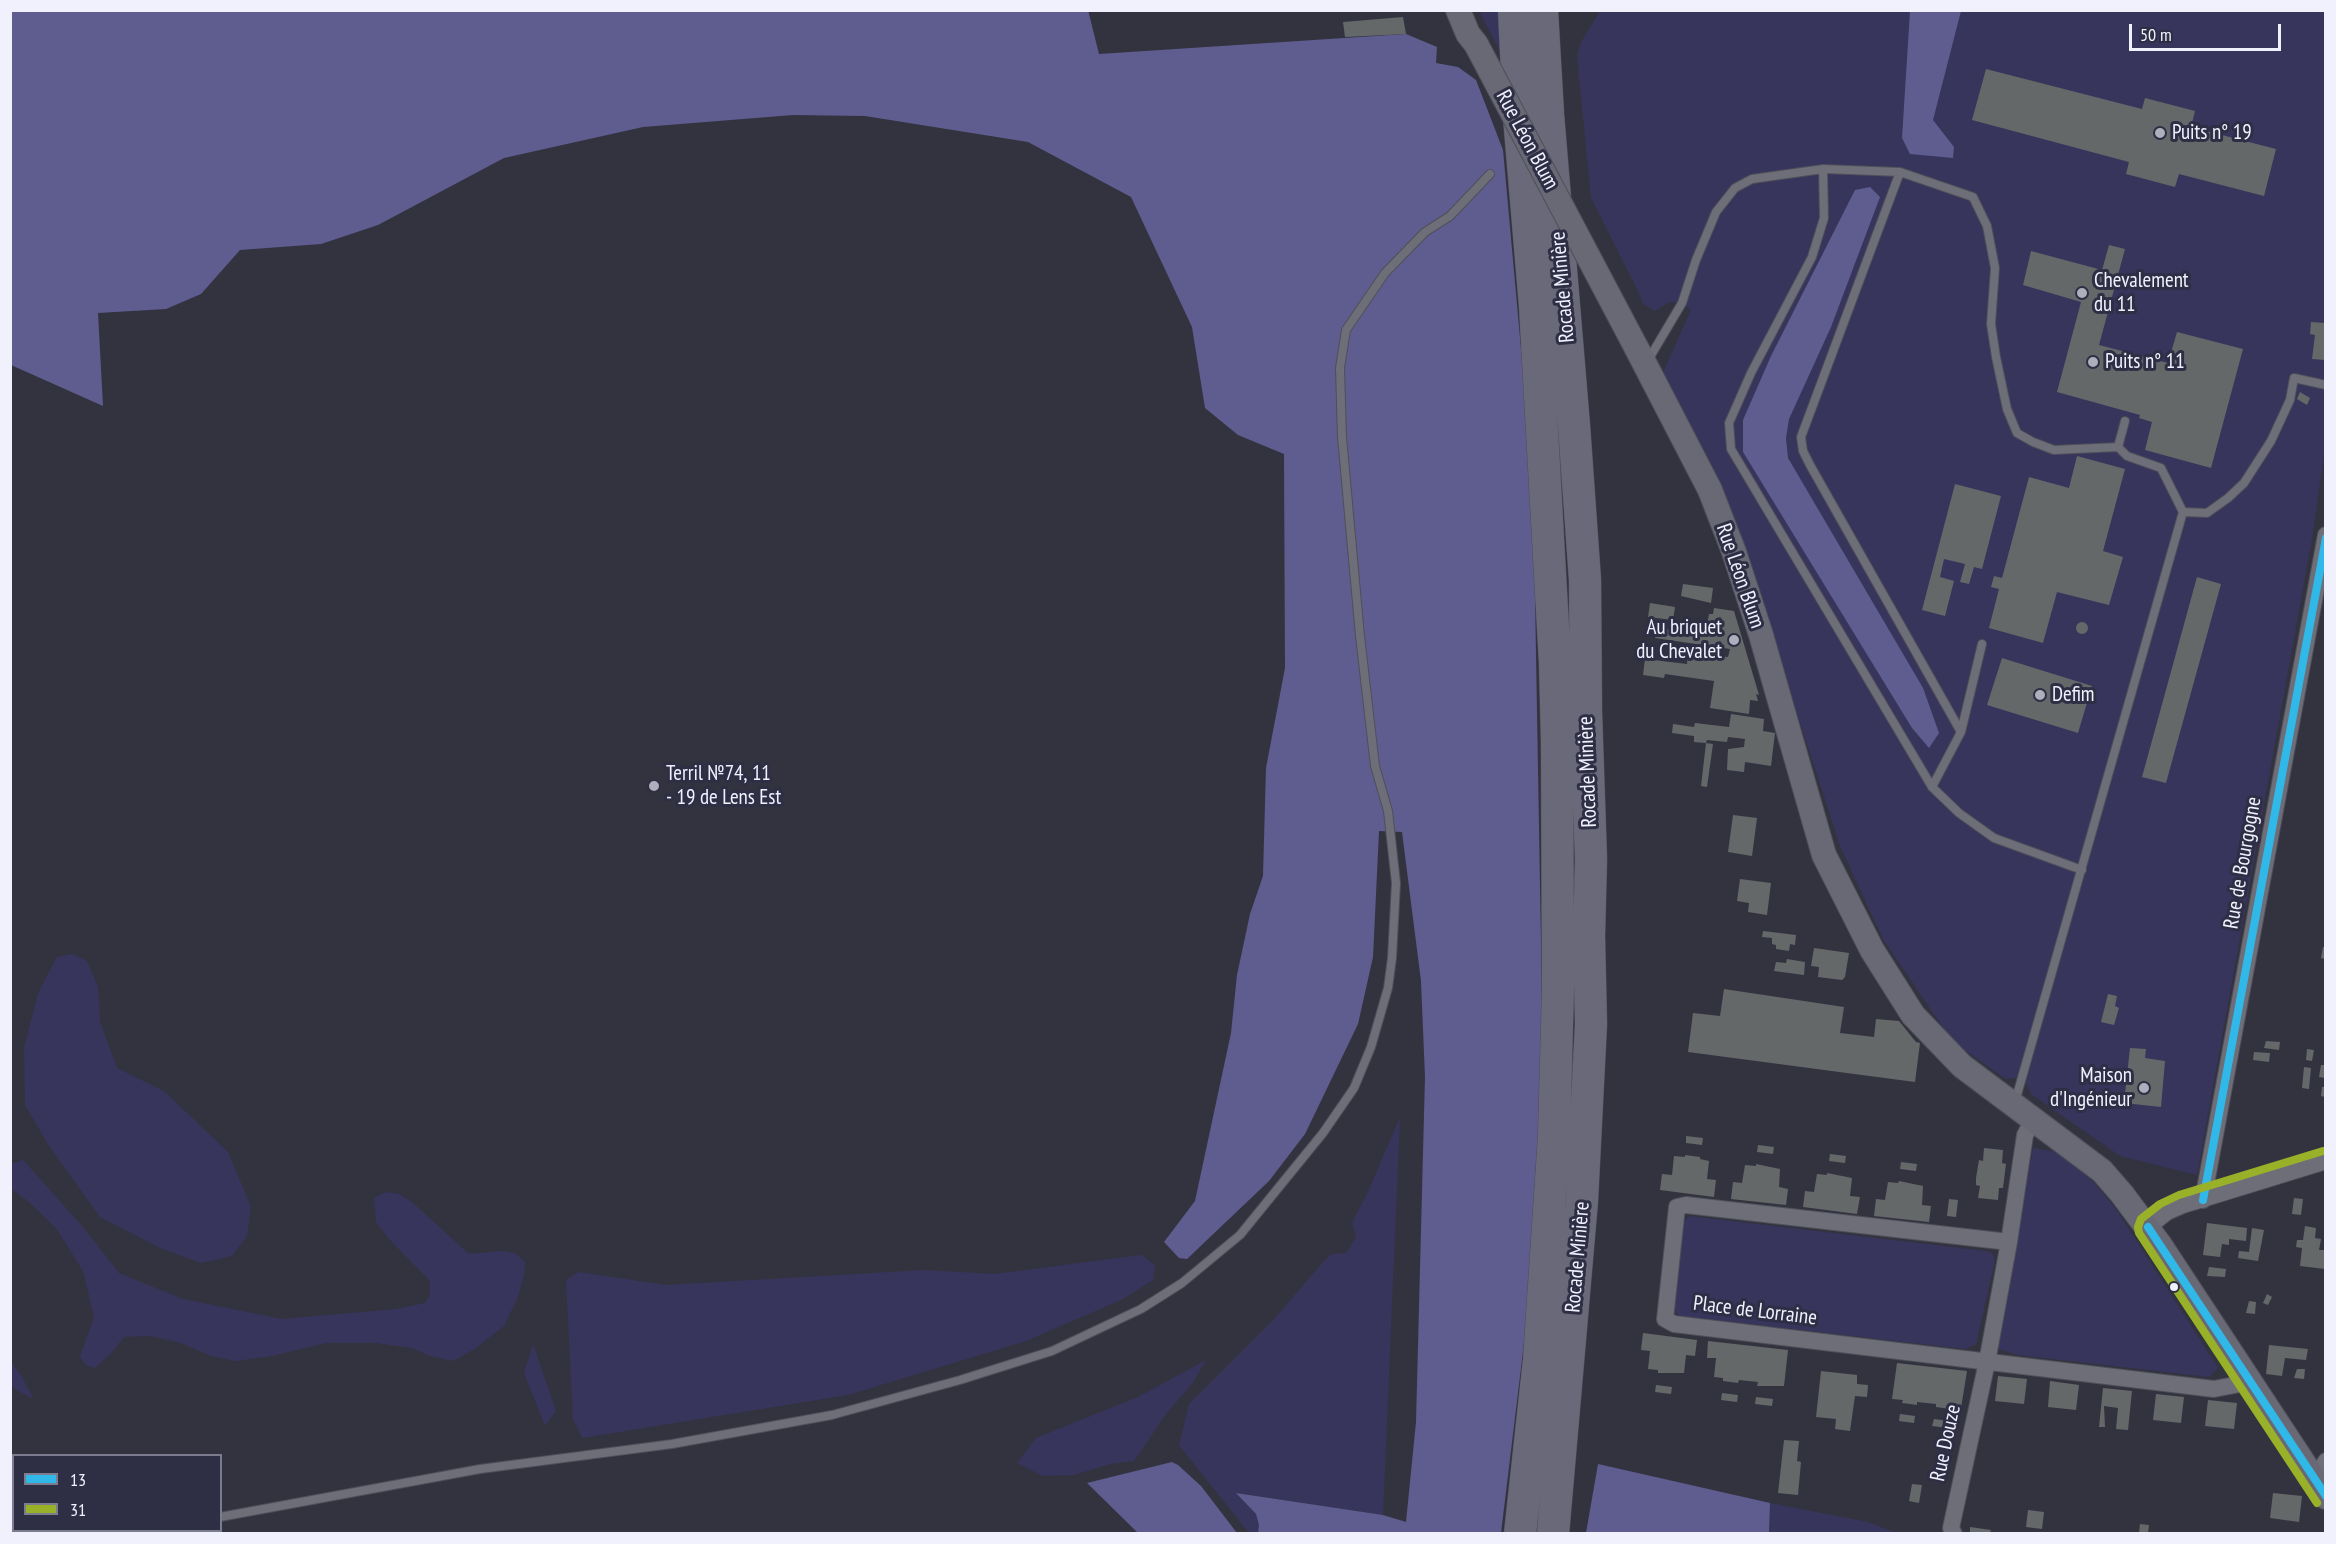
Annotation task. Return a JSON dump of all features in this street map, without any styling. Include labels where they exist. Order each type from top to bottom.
[{"type":"highway","name":"Rocade Minière","points":[[1514,10],[1519,117],[1535,306],[1556,663],[1558,988],[1554,1136],[1539,1360],[1520,1533]]},
{"type":"highway","name":"Rocade Minière","points":[[1542,10],[1548,114],[1585,580],[1586,711],[1591,859],[1589,936],[1591,1024],[1582,1201],[1553,1533]]},
{"type":"street","name":"Rue Léon Blum","points":[[1458,10],[1468,34],[1476,44],[1710,490],[1734,552],[1761,635],[1824,855],[1872,950],[1913,1015],[1962,1066],[2102,1171],[2148,1227],[2250,1382],[2322,1479]]},
{"type":"street","name":"Rue de Bourgogne","points":[[2203,1200],[2208,1183],[2325,535]]},
{"type":"street","name":"Rue Douze","points":[[1954,1533],[1951,1528],[1987,1362],[2009,1242],[2025,1135],[2024,1112]]},
{"type":"street","points":[[2148,1227],[2168,1212],[2325,1161]]},
{"type":"street","name":"Place de Lorraine","points":[[2009,1242],[1686,1205],[1677,1207],[1665,1319],[1674,1324],[2214,1389],[2250,1382]]},
{"type":"lane","points":[[1641,357],[1682,303],[1696,260],[1716,212],[1734,190],[1752,179],[1823,169],[1900,172],[1973,197],[1987,226],[1995,268],[1991,324],[2007,409],[2017,432],[2033,442],[2054,450],[2118,447],[2127,456],[2161,468],[2183,512],[2082,870],[2024,1112]]},
{"type":"lane","points":[[1823,169],[1824,218],[1812,257],[1751,374],[1733,414],[1730,423],[1731,449],[1932,787],[1959,813],[1994,838],[2082,870]]},
{"type":"lane","points":[[1900,172],[1801,437],[1803,451],[1810,465],[1961,732]]},
{"type":"lane","points":[[222,1517],[480,1469],[672,1444],[821,1417],[960,1380],[1052,1351],[1141,1309],[1182,1283],[1240,1234],[1323,1133],[1354,1088],[1371,1047],[1388,988],[1392,958],[1396,883],[1388,812],[1375,765],[1360,636],[1342,437],[1340,368],[1346,330],[1385,273],[1425,232],[1450,216],[1490,174]]},
{"type":"lane","points":[[2183,512],[2206,513],[2228,498],[2244,483],[2271,441],[2290,400],[2294,378],[2325,385]]},
{"type":"lane","points":[[2118,447],[2125,421]]},
{"type":"lane","points":[[1932,787],[1961,732],[1982,645]]},
{"type":"shaded area","points":[[1088,10],[1099,54],[1406,34],[1437,47],[1436,63],[1458,67],[1476,80],[1503,150],[1528,426],[1534,539],[1543,1059],[1525,1335],[1501,1533],[1258,1533],[1259,1525],[1256,1514],[1236,1493],[1383,1515],[1406,1522],[1416,1422],[1425,1077],[1421,981],[1402,832],[1379,831],[1373,957],[1358,1024],[1305,1134],[1269,1181],[1187,1259],[1179,1258],[1164,1242],[1195,1201],[1231,1033],[1237,975],[1250,914],[1263,876],[1266,768],[1285,668],[1284,454],[1238,435],[1205,408],[1192,327],[1131,197],[1028,142],[865,116],[793,115],[643,127],[504,158],[378,225],[321,244],[240,250],[201,294],[166,309],[98,313],[103,406],[11,365],[11,11]]},
{"type":"shaded area","points":[[1479,11],[1499,11],[1501,53]]},
{"type":"shaded area","points":[[1600,11],[2325,11],[2325,447],[2312,539],[2197,1175],[2120,1156],[2031,1094],[2023,1077],[2006,1079],[1952,1041],[1883,939],[1840,846],[1762,605],[1661,377],[1691,310],[1682,303],[1669,302],[1655,311],[1643,304],[1591,198],[1577,56],[1580,44]]},
{"type":"shaded area","points":[[1910,11],[1961,11],[1933,120],[1954,147],[1953,158],[1910,154],[1902,138]]},
{"type":"shaded area","points":[[1870,187],[1880,197],[1831,327],[1789,419],[1786,438],[1788,458],[1923,688],[1939,733],[1929,748],[1912,728],[1743,452],[1743,420],[1771,356],[1855,190]]},
{"type":"shaded area","points":[[73,954],[87,961],[98,987],[100,1022],[117,1068],[164,1091],[228,1152],[251,1207],[247,1236],[232,1256],[201,1263],[160,1248],[100,1217],[49,1146],[25,1105],[24,1048],[38,993],[57,957]]},
{"type":"shaded area","points":[[1400,1117],[1383,1515],[1237,1493],[1256,1514],[1259,1525],[1258,1533],[1249,1533],[1179,1445],[1189,1404],[1274,1319],[1323,1262],[1332,1254],[1346,1253],[1356,1237],[1352,1222],[1367,1194]]},
{"type":"shaded area","points":[[2033,1148],[2057,1152],[2091,1179],[2116,1209],[2218,1368],[2209,1377],[2018,1355],[1995,1348]]},
{"type":"shaded area","points":[[23,1160],[84,1228],[119,1273],[183,1299],[282,1319],[396,1309],[425,1303],[430,1295],[430,1281],[390,1240],[376,1222],[374,1198],[386,1192],[399,1194],[412,1202],[469,1254],[503,1251],[515,1253],[525,1262],[524,1274],[518,1297],[504,1326],[476,1348],[453,1361],[430,1356],[412,1348],[375,1343],[326,1343],[272,1356],[235,1361],[211,1356],[181,1343],[150,1336],[124,1337],[95,1368],[85,1365],[80,1356],[94,1318],[83,1271],[56,1228],[29,1202],[11,1189],[11,1164]]},
{"type":"shaded area","points":[[1689,1216],[1992,1253],[1995,1260],[1976,1344],[1966,1349],[1679,1316],[1673,1308],[1683,1223]]},
{"type":"shaded area","points":[[1141,1255],[1155,1265],[1153,1280],[1121,1300],[1026,1341],[848,1395],[582,1438],[573,1419],[566,1280],[579,1272],[666,1285],[924,1270],[994,1274]]},
{"type":"shaded area","points":[[533,1344],[556,1411],[545,1426],[524,1373]]},
{"type":"shaded area","points":[[1206,1360],[1192,1384],[1166,1414],[1134,1461],[1110,1464],[1074,1475],[1043,1476],[1017,1463],[1036,1438],[1138,1397]]},
{"type":"shaded area","points":[[11,1362],[34,1399],[16,1390],[11,1384]]},
{"type":"shaded area","points":[[1172,1462],[1201,1486],[1237,1533],[1138,1533],[1087,1483]]},
{"type":"shaded area","points":[[1598,1464],[1770,1503],[1769,1533],[1586,1533]]},
{"type":"shaded area","points":[[1770,1503],[1868,1522],[1896,1533],[1769,1534]]},
{"type":"building","points":[[1403,17],[1406,34],[1345,37],[1343,22]]},
{"type":"building","points":[[1986,69],[2142,109],[2145,98],[2195,111],[2191,127],[2276,149],[2264,196],[2179,174],[2175,187],[2126,174],[2129,162],[1972,120]]},
{"type":"building","points":[[2109,245],[2125,249],[2099,345],[2168,363],[2177,332],[2243,349],[2211,468],[2145,450],[2152,422],[2139,418],[2140,415],[2057,392],[2081,302],[2023,285],[2031,251],[2102,270]]},
{"type":"building","points":[[2311,322],[2325,323],[2325,360],[2312,359],[2315,335],[2310,334]]},
{"type":"building","points":[[2300,392],[2310,398],[2307,405],[2297,399]]},
{"type":"building","points":[[2077,456],[2125,469],[2103,551],[2123,557],[2109,605],[2057,592],[2043,643],[1989,628],[1999,589],[1991,587],[1994,576],[2002,578],[2029,477],[2069,488]]},
{"type":"building","points":[[1955,484],[2001,496],[1982,569],[1974,567],[1969,584],[1960,582],[1965,564],[1944,559],[1940,577],[1954,581],[1945,616],[1922,610]]},
{"type":"building","points":[[2197,577],[2221,584],[2166,783],[2142,777]]},
{"type":"building","points":[[1683,584],[1713,588],[1711,603],[1681,596]]},
{"type":"building","points":[[1650,603],[1675,607],[1673,620],[1648,617]]},
{"type":"building","points":[[1714,608],[1734,611],[1759,695],[1756,694],[1758,701],[1750,700],[1749,714],[1710,708],[1714,681],[1665,674],[1664,678],[1643,675],[1645,659],[1687,664],[1688,654],[1728,657],[1730,649],[1655,638],[1657,628],[1709,634],[1710,626],[1707,625],[1709,614],[1713,614]]},
{"type":"building","points":[[2084,622],[2088,628],[2084,634],[2080,634],[2076,626]]},
{"type":"building","points":[[2002,658],[2092,686],[2078,733],[1987,705]]},
{"type":"building","points":[[1731,714],[1764,719],[1763,731],[1775,733],[1771,766],[1745,762],[1744,772],[1727,770],[1728,749],[1744,747],[1745,739],[1728,737],[1727,742],[1707,740],[1706,743],[1694,742],[1694,736],[1672,733],[1673,724],[1694,727],[1695,723],[1729,727]]},
{"type":"building","points":[[1706,743],[1713,744],[1707,787],[1701,786]]},
{"type":"building","points":[[1733,815],[1757,818],[1752,856],[1728,852]]},
{"type":"building","points":[[1740,879],[1771,883],[1767,915],[1748,912],[1749,903],[1737,901]]},
{"type":"building","points":[[1763,931],[1796,935],[1795,945],[1790,944],[1789,951],[1776,949],[1776,945],[1772,944],[1772,938],[1762,937]]},
{"type":"building","points":[[2323,947],[2325,947],[2325,959],[2321,958]]},
{"type":"building","points":[[1814,948],[1849,953],[1845,977],[1842,980],[1818,977],[1819,967],[1811,966]]},
{"type":"building","points":[[1787,959],[1805,962],[1804,975],[1774,971],[1776,962],[1786,963]]},
{"type":"building","points":[[1724,989],[1844,1007],[1840,1033],[1874,1037],[1876,1019],[1899,1021],[1916,1042],[1920,1043],[1915,1082],[1688,1052],[1693,1013],[1720,1016]]},
{"type":"building","points":[[2108,994],[2117,996],[2115,1006],[2119,1008],[2114,1025],[2101,1022]]},
{"type":"building","points":[[2266,1041],[2280,1042],[2279,1050],[2264,1048]]},
{"type":"building","name":"Maison d'Ingénieur","points":[[2130,1048],[2146,1049],[2145,1058],[2165,1061],[2161,1107],[2124,1103]]},
{"type":"building","points":[[2307,1049],[2314,1050],[2312,1061],[2306,1060]]},
{"type":"building","points":[[2254,1052],[2270,1053],[2269,1062],[2253,1060]]},
{"type":"building","points":[[2321,1065],[2325,1065],[2325,1078],[2319,1077]]},
{"type":"building","points":[[2304,1067],[2311,1068],[2309,1089],[2302,1088]]},
{"type":"building","points":[[2322,1087],[2325,1087],[2325,1097],[2321,1096]]},
{"type":"building","points":[[1686,1136],[1703,1138],[1702,1145],[1686,1143]]},
{"type":"building","points":[[1758,1145],[1774,1147],[1773,1154],[1757,1152]]},
{"type":"building","points":[[1984,1148],[2003,1150],[2002,1163],[2006,1164],[2003,1188],[1999,1188],[1998,1200],[1978,1198],[1980,1186],[1976,1185],[1976,1178],[1979,1160],[1983,1161]]},
{"type":"building","points":[[1830,1154],[1846,1156],[1845,1163],[1829,1161]]},
{"type":"building","points":[[1685,1155],[1709,1161],[1707,1179],[1716,1180],[1714,1197],[1660,1190],[1662,1174],[1672,1175],[1674,1156],[1685,1157]]},
{"type":"building","points":[[1901,1162],[1917,1164],[1916,1171],[1900,1169]]},
{"type":"building","points":[[1756,1164],[1780,1169],[1779,1187],[1788,1189],[1786,1205],[1731,1199],[1733,1182],[1742,1183],[1745,1165],[1756,1166]]},
{"type":"building","points":[[1827,1173],[1852,1178],[1850,1196],[1860,1197],[1857,1214],[1803,1207],[1805,1191],[1814,1192],[1817,1174],[1827,1175]]},
{"type":"building","points":[[1899,1181],[1923,1186],[1922,1205],[1931,1206],[1929,1222],[1874,1216],[1876,1199],[1885,1200],[1888,1182],[1898,1183]]},
{"type":"building","points":[[2294,1198],[2303,1199],[2301,1215],[2292,1214]]},
{"type":"building","points":[[1949,1199],[1958,1200],[1956,1217],[1947,1216]]},
{"type":"building","points":[[2207,1223],[2247,1228],[2246,1241],[2229,1239],[2229,1245],[2222,1244],[2220,1257],[2203,1255]]},
{"type":"building","points":[[2305,1226],[2316,1228],[2315,1238],[2321,1239],[2319,1250],[2325,1250],[2325,1269],[2300,1266],[2302,1248],[2296,1247],[2297,1240],[2303,1240]]},
{"type":"building","points":[[2252,1228],[2264,1230],[2258,1261],[2238,1258],[2239,1251],[2249,1252]]},
{"type":"building","points":[[2209,1267],[2226,1269],[2225,1277],[2207,1276]]},
{"type":"building","points":[[2267,1294],[2272,1297],[2268,1305],[2263,1303]]},
{"type":"building","points":[[2249,1301],[2256,1302],[2255,1314],[2246,1313]]},
{"type":"building","points":[[1643,1333],[1697,1340],[1695,1356],[1686,1355],[1684,1373],[1658,1373],[1658,1370],[1648,1369],[1650,1351],[1641,1350]]},
{"type":"building","points":[[1708,1341],[1788,1350],[1784,1386],[1757,1386],[1758,1382],[1739,1380],[1738,1383],[1714,1377],[1716,1358],[1707,1358]]},
{"type":"building","points":[[2269,1345],[2308,1349],[2306,1360],[2285,1358],[2282,1376],[2266,1374]]},
{"type":"building","points":[[1897,1363],[1967,1371],[1961,1408],[1936,1407],[1936,1404],[1917,1402],[1917,1405],[1892,1399]]},
{"type":"building","points":[[2297,1369],[2305,1369],[2304,1379],[2294,1378]]},
{"type":"building","points":[[1821,1371],[1857,1375],[1857,1384],[1868,1385],[1867,1397],[1855,1396],[1850,1431],[1835,1429],[1836,1419],[1816,1417]]},
{"type":"building","points":[[1998,1376],[2027,1379],[2024,1404],[1995,1401]]},
{"type":"building","points":[[2050,1381],[2079,1385],[2076,1410],[2048,1407]]},
{"type":"building","points":[[1656,1385],[1672,1387],[1671,1394],[1655,1392]]},
{"type":"building","points":[[2103,1388],[2132,1391],[2128,1430],[2116,1429],[2118,1408],[2104,1406],[2105,1427],[2099,1427]]},
{"type":"building","points":[[1722,1393],[1738,1395],[1737,1402],[1721,1400]]},
{"type":"building","points":[[2156,1394],[2184,1397],[2181,1423],[2153,1420]]},
{"type":"building","points":[[1756,1397],[1773,1399],[1772,1406],[1755,1404]]},
{"type":"building","points":[[2208,1400],[2237,1403],[2234,1429],[2205,1426]]},
{"type":"building","points":[[1900,1414],[1915,1416],[1914,1423],[1899,1421]]},
{"type":"building","points":[[1934,1419],[1949,1421],[1948,1428],[1932,1426]]},
{"type":"building","points":[[1784,1440],[1799,1441],[1797,1461],[1801,1462],[1798,1495],[1778,1493]]},
{"type":"building","points":[[1912,1484],[1922,1485],[1919,1503],[1909,1501]]},
{"type":"building","points":[[2273,1493],[2302,1496],[2299,1522],[2270,1518]]},
{"type":"building","points":[[2028,1510],[2044,1512],[2042,1529],[2026,1527]]},
{"type":"building","points":[[2140,1524],[2149,1525],[2148,1533],[2139,1533]]},
{"type":"building","points":[[1970,1527],[1991,1530],[1990,1533],[1970,1533]]},
{"type":"transit line","name":"13","points":[[2203,1200],[2326,538]]},
{"type":"transit line","name":"31","points":[[2317,1503],[2139,1233],[2138,1227],[2141,1219],[2160,1204],[2179,1195],[2323,1151]]},
{"type":"transit line","name":"13","points":[[2148,1227],[2326,1496]]},
{"type":"place","name":"Puits n° 19","points":[[2160,133]]},
{"type":"place","name":"Chevalement du 11","points":[[2082,293]]},
{"type":"place","name":"Puits n° 11","points":[[2093,362]]},
{"type":"place","name":"Au briquet du Chevalet","points":[[1734,640]]},
{"type":"place","name":"Defim","points":[[2040,695]]},
{"type":"place","name":"Terril №74, 11 - 19 de Lens Est","points":[[654,786]]},
{"type":"place","name":"Maison d'Ingénieur","points":[[2144,1088]]}]
